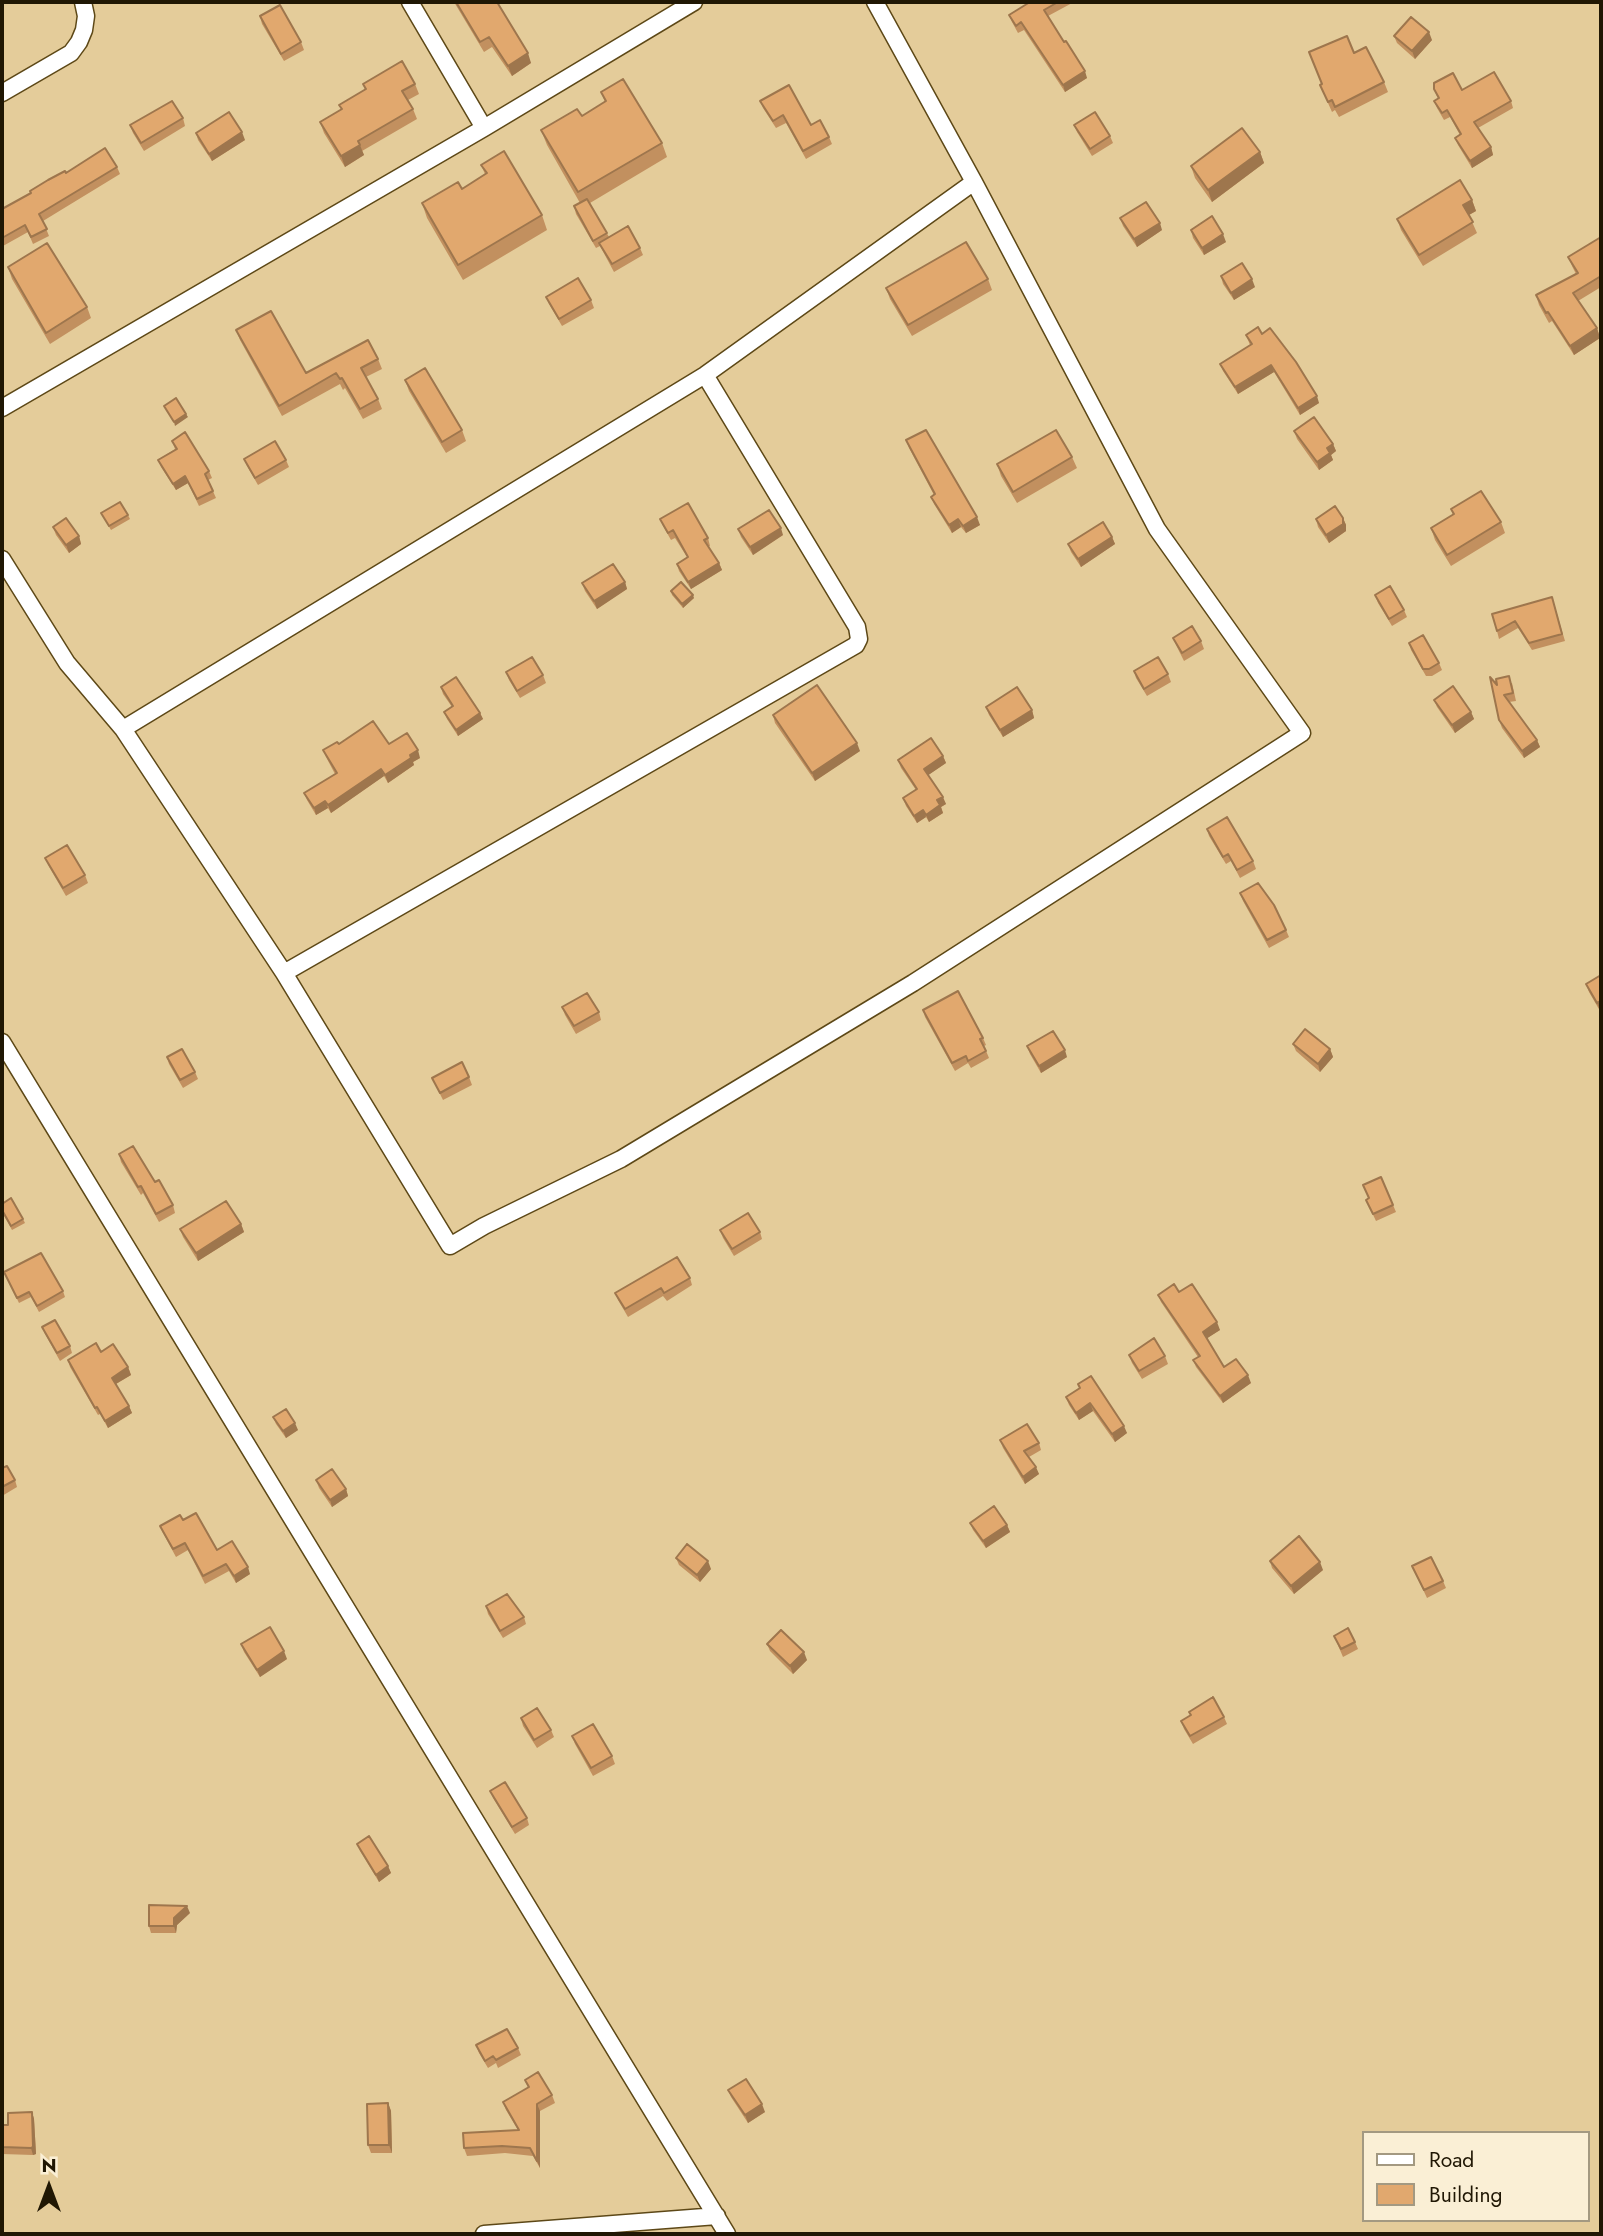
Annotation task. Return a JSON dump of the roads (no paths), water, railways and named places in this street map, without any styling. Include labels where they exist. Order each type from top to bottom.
[{"type":"street","points":[[2,93],[71,53],[84,30],[86,16],[83,2]]},
{"type":"street","points":[[410,2],[484,128]]},
{"type":"street","points":[[2,408],[484,128],[694,2]]},
{"type":"street","points":[[2,559],[67,663],[123,729],[284,973],[450,1246],[484,1226],[633,1152],[913,983],[1302,733],[1157,529],[974,182],[875,2]]},
{"type":"street","points":[[123,729],[705,375],[974,182]]},
{"type":"street","points":[[284,973],[856,645],[859,633],[857,627],[705,375]]},
{"type":"street","points":[[2,1042],[727,2234]]},
{"type":"street","points":[[484,2234],[717,2216]]}]
